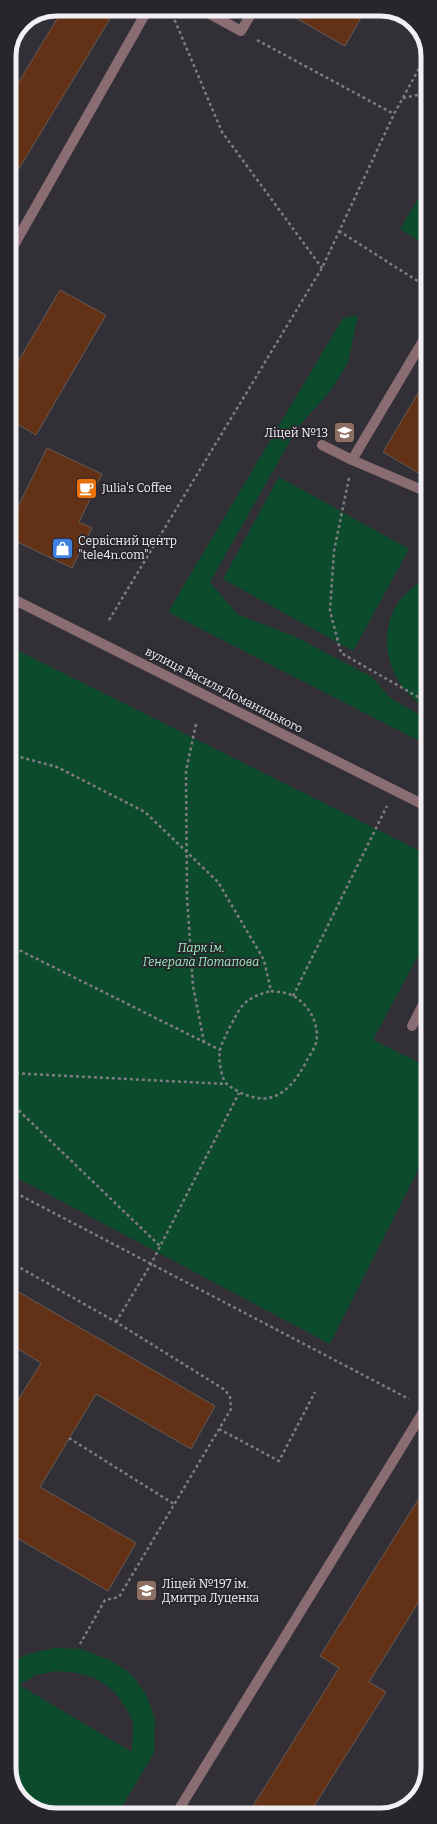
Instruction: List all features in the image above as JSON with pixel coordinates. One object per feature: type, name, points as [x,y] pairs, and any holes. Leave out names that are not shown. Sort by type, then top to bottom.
[{"type":"street","points":[[16,242],[144,16]]},
{"type":"street","points":[[214,16],[241,31],[250,16]]},
{"type":"street","points":[[352,460],[421,344]]},
{"type":"street","points":[[322,445],[352,460],[421,489]]},
{"type":"street","name":"вулиця Василя Доманицького","points":[[16,601],[421,804]]},
{"type":"street","points":[[412,1026],[421,1009]]},
{"type":"street","points":[[180,1808],[421,1416]]},
{"type":"path","points":[[173,16],[222,132],[322,268]]},
{"type":"path","points":[[241,31],[394,114]]},
{"type":"path","points":[[109,620],[322,268],[394,114],[421,65]]},
{"type":"path","points":[[402,98],[421,93]]},
{"type":"path","points":[[339,232],[421,283]]},
{"type":"path","points":[[352,460],[334,551],[330,611],[341,653],[421,698]]},
{"type":"path","points":[[196,724],[186,771],[186,897],[193,986],[204,1042]]},
{"type":"path","points":[[16,756],[57,767],[146,812],[218,882],[264,960],[271,991]]},
{"type":"path","points":[[293,996],[394,791]]},
{"type":"path","points":[[16,948],[220,1050]]},
{"type":"path","points":[[16,1073],[226,1084],[255,1099],[272,1098],[287,1090],[296,1082],[315,1045],[317,1032],[314,1019],[304,1003],[289,993],[271,991],[255,996],[243,1006],[220,1050],[220,1066],[226,1084]]},
{"type":"path","points":[[116,1322],[151,1264],[239,1092]]},
{"type":"path","points":[[16,1108],[160,1246]]},
{"type":"path","points":[[16,1193],[421,1403]]},
{"type":"path","points":[[16,1265],[116,1322],[225,1390],[230,1397],[231,1409],[119,1597],[105,1600],[80,1644]]},
{"type":"path","points":[[219,1429],[279,1461],[315,1392]]},
{"type":"path","points":[[69,1438],[174,1504]]},
{"type":"green space","points":[[421,194],[421,242],[400,229]]},
{"type":"green space","points":[[358,315],[348,363],[329,393],[298,427],[210,582],[237,614],[296,637],[372,677],[390,698],[421,716],[421,742],[168,612],[343,318]]},
{"type":"green space","points":[[279,477],[409,549],[353,651],[223,579]]},
{"type":"green space","points":[[421,582],[421,704],[404,690],[396,677],[390,664],[387,649],[387,634],[390,620],[396,606],[410,590]]},
{"type":"green space","name":"Парк ім. Генерала Потапова","points":[[16,649],[421,852],[421,950],[373,1040],[421,1064],[421,1164],[330,1344],[16,1177]]},
{"type":"green space","points":[[55,1648],[81,1649],[112,1661],[131,1674],[146,1694],[155,1719],[154,1753],[121,1808],[54,1808],[36,1803],[21,1788],[16,1768],[16,1660],[28,1654]],"holes":[[[56,1671],[76,1673],[94,1678],[109,1687],[122,1702],[133,1725],[132,1752],[19,1685],[36,1675]]]},
{"type":"building","points":[[59,16],[112,16],[16,173],[16,86]]},
{"type":"building","points":[[292,16],[362,16],[345,46]]},
{"type":"building","points":[[60,290],[106,315],[36,435],[16,423],[16,365]]},
{"type":"building","points":[[421,388],[421,474],[383,452]]},
{"type":"building","points":[[47,448],[102,474],[79,522],[92,528],[72,568],[16,541],[16,511]]},
{"type":"building","points":[[16,1290],[215,1406],[191,1449],[96,1394],[40,1487],[136,1543],[108,1591],[16,1537],[16,1403],[41,1363],[16,1348]]},
{"type":"building","points":[[421,1495],[421,1598],[369,1682],[386,1692],[313,1808],[252,1808],[339,1668],[320,1656]]},
{"type":"place","name":"Ліцей №13","points":[[344,433]]},
{"type":"place","name":"Julia's Coffee","points":[[87,488]]},
{"type":"place","name":"Сервісний центр \"tele4n.com\"","points":[[63,548]]},
{"type":"place","name":"Ліцей №197 ім. Дмитра Луценка","points":[[146,1591]]}]
